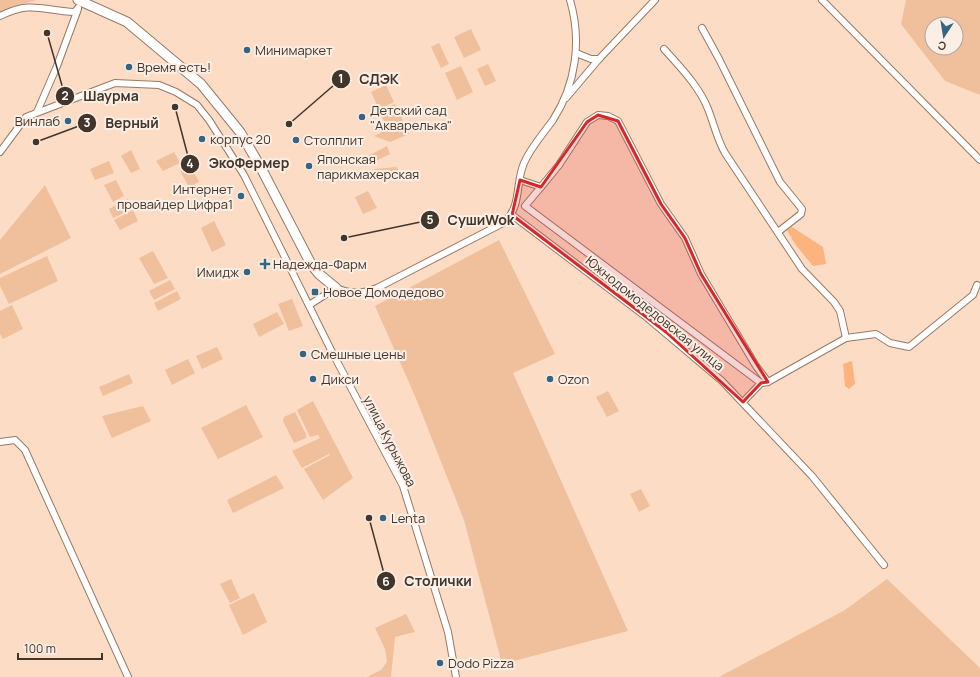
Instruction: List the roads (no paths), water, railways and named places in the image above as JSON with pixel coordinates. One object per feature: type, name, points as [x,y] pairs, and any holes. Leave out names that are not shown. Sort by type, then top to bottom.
[{"type":"street","points":[[563,102],[573,72],[576,53],[576,31],[570,0]]},
{"type":"street","points":[[79,2],[127,22],[201,84],[240,132],[260,166],[311,264],[319,274],[336,288],[347,293],[357,294],[378,288],[505,222],[512,215],[516,207],[520,180],[529,154],[563,102],[599,58],[655,0]]},
{"type":"street","points":[[822,0],[980,160]]},
{"type":"street","points":[[0,16],[11,8],[29,4],[44,4],[70,12],[75,12],[79,2]]},
{"type":"street","points":[[0,152],[26,117],[37,112],[57,66],[79,2]]},
{"type":"street","points":[[702,28],[780,182],[802,209],[801,214],[778,232]]},
{"type":"street","points":[[664,49],[688,77],[701,96],[708,108],[718,140],[725,153],[802,269],[834,302],[840,311],[846,338]]},
{"type":"street","points":[[576,53],[591,59],[599,58]]},
{"type":"street","name":"улица Курыжова","points":[[37,112],[115,83],[159,85],[176,92],[197,105],[214,127],[244,175],[309,305],[403,486],[448,632],[456,677]]},
{"type":"street","points":[[761,383],[525,206],[559,165],[587,122],[598,115],[608,116],[618,122],[661,204],[686,238],[701,274],[756,366],[768,382]]},
{"type":"street","points":[[520,180],[541,187]]},
{"type":"street","name":"Южнодомодедовская улица","points":[[512,215],[666,332],[722,381],[812,476],[884,565]]},
{"type":"street","points":[[743,402],[761,383],[768,382],[846,338],[876,334],[890,343],[909,347],[973,295],[977,285]]},
{"type":"street","points":[[309,305],[336,288]]},
{"type":"street","points":[[0,442],[15,440],[25,450],[128,677]]},
{"type":"place","name":"Шаурма","points":[[47,33]]},
{"type":"place","name":"Минимаркет","points":[[247,50]]},
{"type":"place","name":"Время есть!","points":[[129,67]]},
{"type":"place","name":"ЭкоФермер","points":[[175,107]]},
{"type":"place","name":"Детский сад \"Акварелька\"","points":[[362,117]]},
{"type":"place","name":"Винлаб","points":[[68,121]]},
{"type":"place","name":"СДЭК","points":[[289,124]]},
{"type":"place","name":"корпус 20","points":[[202,139]]},
{"type":"place","name":"Столплит","points":[[296,140]]},
{"type":"place","name":"Верный","points":[[36,142]]},
{"type":"place","name":"Японская парикмахерская","points":[[309,166]]},
{"type":"place","name":"Интернет провайдер Цифра1","points":[[241,196]]},
{"type":"place","name":"СушиWok","points":[[344,238]]},
{"type":"place","name":"Надежда-Фарм","points":[[265,264]]},
{"type":"place","name":"Имидж","points":[[247,272]]},
{"type":"place","name":"Новое Домодедово","points":[[315,292]]},
{"type":"place","name":"Смешные цены","points":[[303,354]]},
{"type":"place","name":"Дикси","points":[[313,379]]},
{"type":"place","name":"Ozon","points":[[550,379]]},
{"type":"place","name":"Столички","points":[[369,518]]},
{"type":"place","name":"Lenta","points":[[383,518]]},
{"type":"place","name":"Dodo Pizza","points":[[440,663]]}]
